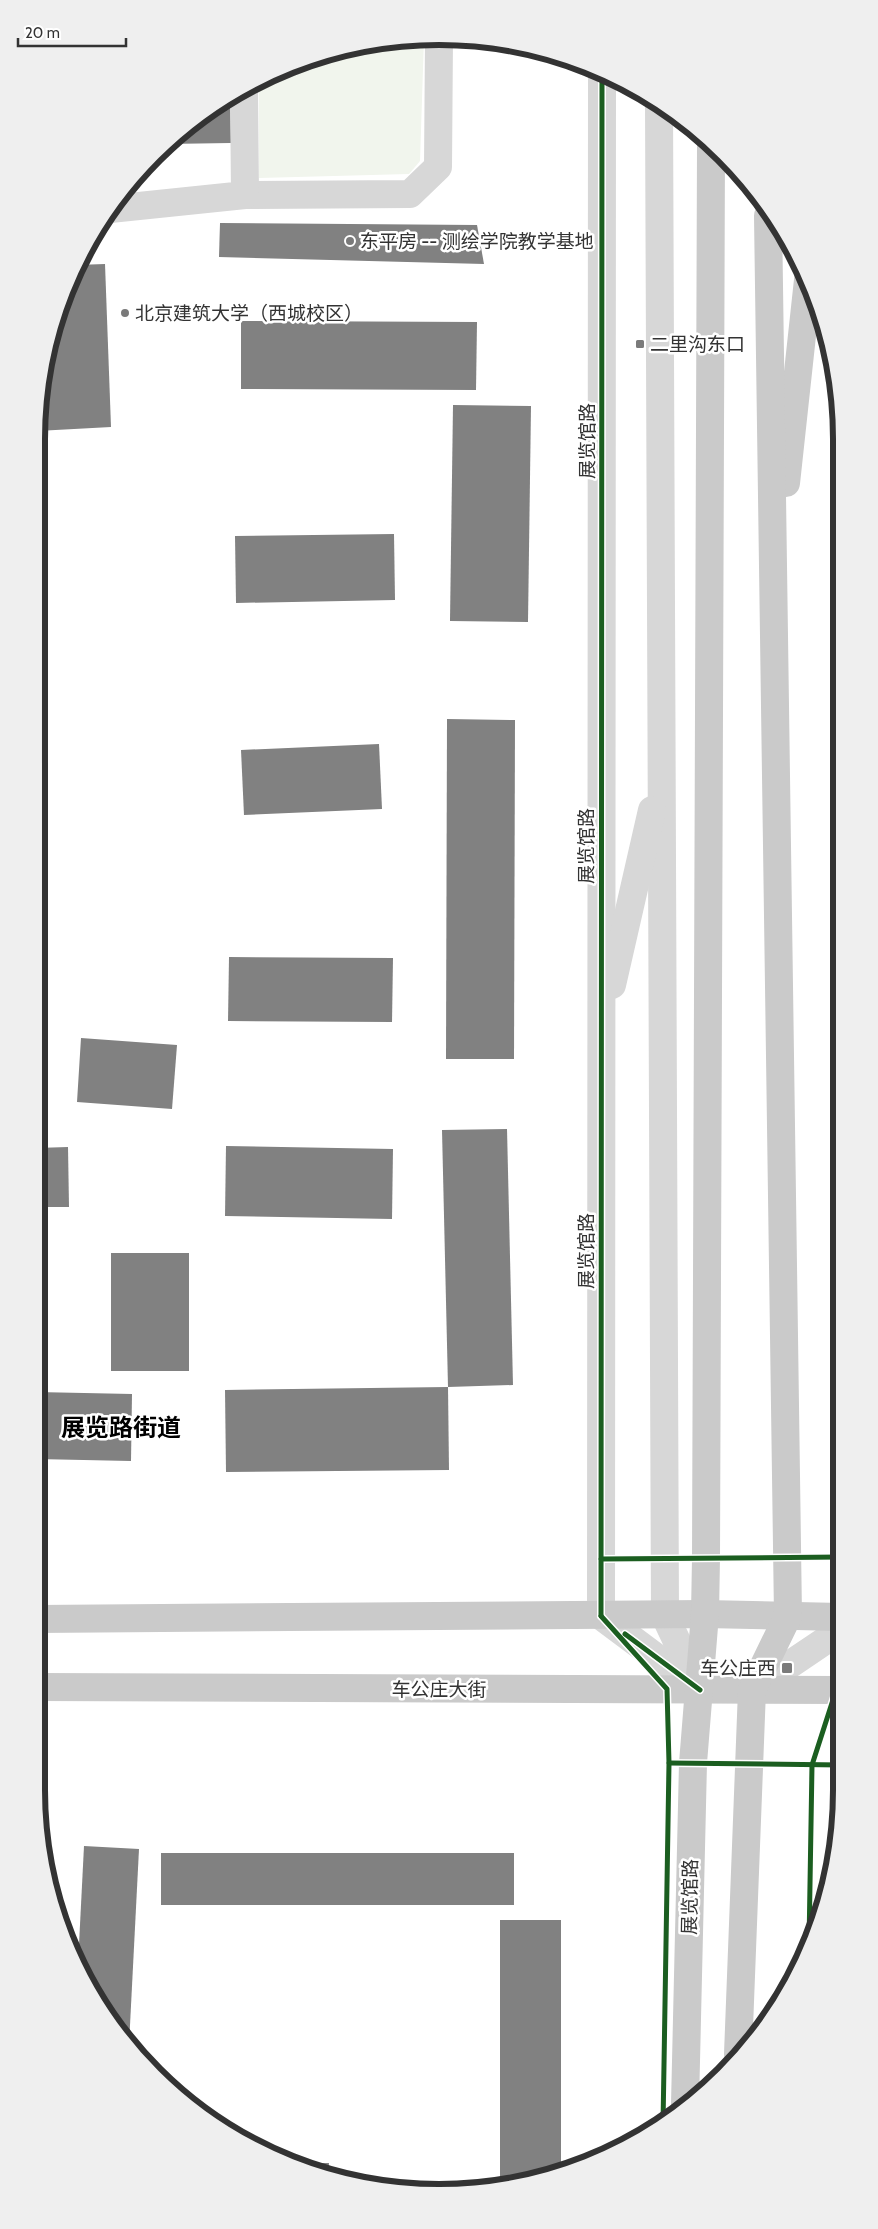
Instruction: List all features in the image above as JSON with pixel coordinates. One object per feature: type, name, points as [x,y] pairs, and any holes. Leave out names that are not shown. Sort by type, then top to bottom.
[{"type":"main road","points":[[705,1614],[712,155]]},
{"type":"main road","points":[[738,2046],[752,1690],[788,1616],[768,222]]},
{"type":"main road","points":[[772,601],[806,296]]},
{"type":"main road","points":[[45,1619],[665,1616],[705,1614],[833,1617]]},
{"type":"main road","name":"展览馆路","points":[[685,2098],[693,1763],[705,1614]]},
{"type":"main road","name":"车公庄大街","points":[[45,1688],[833,1690]]},
{"type":"street","points":[[120,208],[245,196],[410,194],[438,167],[439,45]]},
{"type":"street","name":"展览馆路","points":[[601,1616],[602,81]]},
{"type":"street","points":[[244,97],[245,196]]},
{"type":"street","points":[[659,112],[665,1616],[700,1690]]},
{"type":"street","points":[[601,1033],[662,762]]},
{"type":"street","points":[[601,1616],[700,1690]]},
{"type":"street","points":[[752,1690],[833,1635]]},
{"type":"shaded area","points":[[424,46],[420,161],[409,174],[259,178],[259,89],[288,75],[337,58],[388,48]]},
{"type":"building","points":[[230,105],[231,143],[178,144],[199,126]]},
{"type":"building","name":"东平房 -- 测绘学院教学基地","points":[[220,223],[477,225],[484,264],[219,257]]},
{"type":"building","points":[[105,264],[111,427],[45,431],[48,388],[58,337],[75,288],[86,265]]},
{"type":"building","points":[[241,321],[477,322],[476,390],[241,389]]},
{"type":"building","points":[[453,405],[531,406],[528,622],[450,621]]},
{"type":"building","points":[[394,534],[395,600],[236,603],[235,536]]},
{"type":"building","points":[[447,719],[515,720],[514,1059],[446,1059]]},
{"type":"building","points":[[379,744],[382,809],[244,815],[241,750]]},
{"type":"building","points":[[229,957],[393,958],[392,1022],[228,1021]]},
{"type":"building","points":[[81,1038],[177,1045],[172,1109],[77,1102]]},
{"type":"building","points":[[507,1129],[513,1385],[448,1387],[442,1130]]},
{"type":"building","points":[[226,1146],[393,1149],[392,1219],[225,1216]]},
{"type":"building","points":[[68,1147],[69,1207],[45,1207],[45,1148]]},
{"type":"building","points":[[111,1253],[189,1253],[189,1371],[111,1371]]},
{"type":"building","points":[[448,1387],[449,1470],[226,1472],[225,1390]]},
{"type":"building","points":[[45,1392],[132,1394],[131,1461],[45,1459]]},
{"type":"building","points":[[84,1846],[139,1849],[130,2034],[111,2009],[79,1949]]},
{"type":"building","points":[[161,1853],[514,1853],[514,1905],[161,1905]]},
{"type":"building","points":[[500,1920],[561,1920],[561,2165],[541,2171],[500,2179]]},
{"type":"building","points":[[312,2163],[329,2163],[329,2168]]},
{"type":"cycle path","points":[[601,1616],[602,81]]},
{"type":"cycle path","points":[[601,1559],[833,1557]]},
{"type":"cycle path","points":[[601,1616],[667,1689],[669,1763],[663,2114]]},
{"type":"cycle path","points":[[625,1634],[700,1690]]},
{"type":"cycle path","points":[[809,1924],[812,1765],[833,1700]]},
{"type":"cycle path","points":[[669,1763],[833,1765]]},
{"type":"place","name":"东平房 -- 测绘学院教学基地","points":[[350,241]]},
{"type":"place","name":"北京建筑大学（西城校区）","points":[[125,313]]},
{"type":"place","name":"二里沟东口","points":[[640,344]]},
{"type":"place","name":"车公庄西","points":[[787,1668]]},
{"type":"district","name":"展览路街道","points":[[121,1427]]}]
